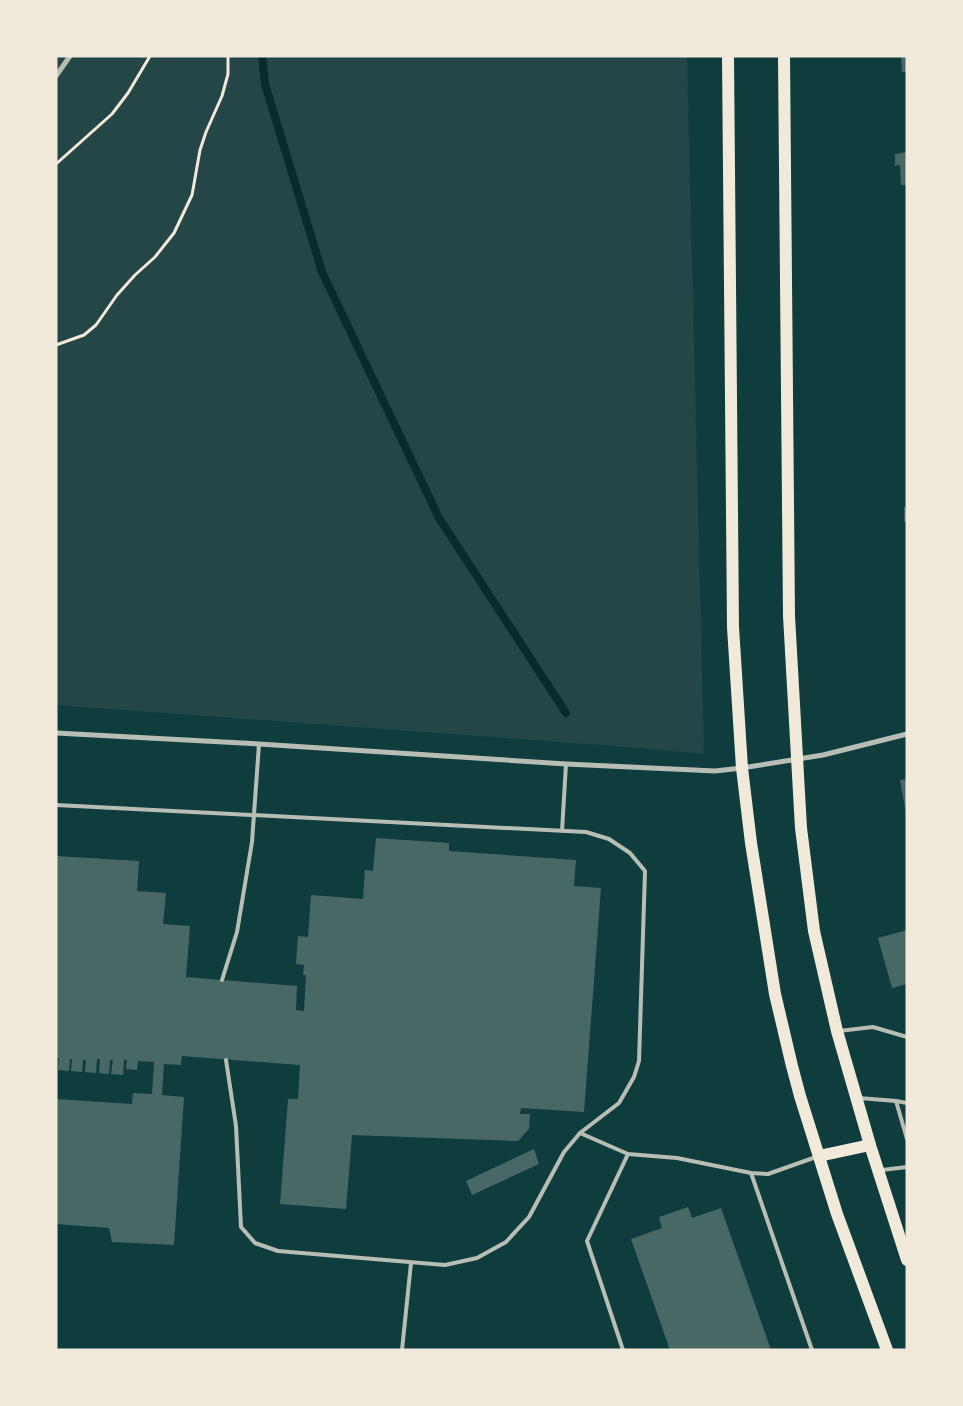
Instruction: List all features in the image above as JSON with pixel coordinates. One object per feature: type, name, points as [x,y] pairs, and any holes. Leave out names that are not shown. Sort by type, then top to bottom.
[{"type":"main road","points":[[728,56],[733,627],[742,768],[751,843],[775,994],[798,1088],[837,1214],[887,1350]]},
{"type":"main road","points":[[784,56],[789,616],[801,828],[814,931],[837,1031],[870,1145],[907,1260]]},
{"type":"main road","points":[[819,1156],[870,1145]]},
{"type":"street","points":[[56,76],[70,56]]},
{"type":"street","points":[[56,733],[566,764],[715,771],[798,760],[907,734]]},
{"type":"lane","points":[[222,980],[237,932],[252,842],[259,744]]},
{"type":"lane","points":[[562,831],[566,764]]},
{"type":"lane","points":[[56,806],[586,832],[609,839],[630,853],[645,871],[639,1061],[634,1077],[619,1103],[580,1134],[564,1152],[529,1218],[506,1242],[477,1258],[444,1265],[411,1263],[278,1251],[255,1243],[241,1227],[236,1126],[226,1060]]},
{"type":"lane","points":[[837,1031],[872,1027],[907,1037]]},
{"type":"lane","points":[[856,1098],[907,1103]]},
{"type":"lane","points":[[896,1101],[907,1139]]},
{"type":"lane","points":[[580,1134],[628,1154],[677,1158],[751,1174],[768,1174],[819,1156]]},
{"type":"lane","points":[[623,1350],[587,1242],[628,1154]]},
{"type":"lane","points":[[879,1171],[907,1167]]},
{"type":"lane","points":[[751,1174],[812,1350]]},
{"type":"lane","points":[[402,1350],[411,1263]]},
{"type":"path","points":[[56,164],[112,114],[128,93],[150,56]]},
{"type":"path","points":[[56,344],[84,335],[96,325],[135,274],[155,257],[174,233],[192,196],[200,150],[222,96],[228,74],[228,56]]},
{"type":"shaded area","points":[[56,56],[687,56],[704,754],[56,705]]},
{"type":"building","points":[[901,56],[907,56],[907,72],[902,72]]},
{"type":"building","points":[[907,152],[907,185],[901,185],[900,165],[895,166],[895,154]]},
{"type":"building","points":[[904,507],[907,507],[907,522],[904,522]]},
{"type":"building","points":[[907,779],[907,813],[906,813],[900,780]]},
{"type":"building","points":[[376,838],[449,843],[449,851],[576,860],[574,886],[601,888],[584,1112],[521,1108],[520,1114],[530,1114],[529,1129],[518,1141],[352,1135],[346,1209],[280,1204],[288,1099],[298,1099],[300,1065],[182,1056],[181,1065],[164,1064],[162,1095],[184,1097],[174,1245],[112,1242],[109,1228],[56,1224],[56,1099],[132,1104],[133,1093],[152,1094],[154,1062],[138,1061],[137,1070],[126,1069],[127,1060],[124,1060],[123,1075],[111,1074],[113,1060],[110,1060],[109,1074],[99,1073],[100,1059],[97,1059],[96,1073],[85,1072],[86,1060],[83,1060],[82,1072],[71,1071],[72,1059],[70,1059],[69,1071],[58,1070],[59,1058],[56,1058],[56,856],[139,861],[137,891],[166,893],[163,924],[190,926],[186,977],[297,986],[296,1010],[304,1011],[306,975],[303,975],[304,965],[296,964],[298,936],[308,937],[311,895],[363,899],[365,870],[373,871]]},
{"type":"building","points":[[907,930],[907,984],[892,988],[878,938]]},
{"type":"building","points":[[534,1149],[539,1164],[472,1195],[466,1181]]},
{"type":"building","points":[[688,1207],[692,1218],[721,1208],[771,1350],[670,1350],[631,1239],[662,1228],[659,1217]]},
{"type":"waterway","points":[[262,56],[265,84],[322,272],[439,518],[566,713]]}]
